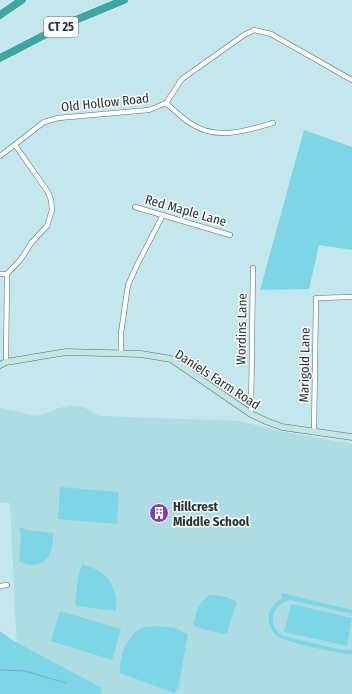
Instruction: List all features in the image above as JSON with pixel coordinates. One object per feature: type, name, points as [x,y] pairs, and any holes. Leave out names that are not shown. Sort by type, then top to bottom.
[{"type":"highway","points":[[0,15],[22,0]]},
{"type":"highway","name":"CT 25","points":[[0,58],[66,24],[124,0]]},
{"type":"main road","name":"Daniels Farm Road","points":[[0,365],[6,362],[66,352],[141,354],[172,359],[251,414],[282,427],[352,438]]},
{"type":"street","name":"Old Hollow Road","points":[[0,156],[44,122],[58,118],[143,111],[166,103],[182,79],[244,35],[254,30],[271,34],[352,80]]},
{"type":"street","points":[[166,103],[190,123],[202,130],[214,133],[235,133],[273,122]]},
{"type":"street","points":[[6,362],[7,274],[21,259],[32,242],[47,226],[52,210],[48,192],[15,145]]},
{"type":"street","name":"Red Maple Lane","points":[[135,207],[230,234]]},
{"type":"street","points":[[121,353],[121,334],[128,285],[138,262],[163,215]]},
{"type":"street","name":"Wordins Lane","points":[[251,414],[253,268]]},
{"type":"street","points":[[0,274],[7,274]]},
{"type":"street","name":"Marigold Lane","points":[[314,432],[316,298],[352,297]]},
{"type":"street","points":[[0,586],[7,585]]},
{"type":"shaded area","points":[[304,130],[352,147],[352,250],[319,245],[309,289],[260,290]]},
{"type":"shaded area","points":[[71,405],[83,407],[100,416],[239,421],[278,431],[352,444],[352,694],[26,694],[18,671],[10,503],[0,503],[0,408],[38,416]]},
{"type":"shaded area","points":[[60,487],[119,492],[117,524],[58,519]]},
{"type":"shaded area","points":[[22,527],[26,530],[53,533],[52,548],[46,560],[35,565],[28,565],[19,562],[21,534],[19,529]]},
{"type":"shaded area","points":[[82,564],[98,571],[109,580],[115,594],[116,611],[77,606],[75,603],[78,578]]},
{"type":"shaded area","points":[[282,593],[352,610],[352,614],[290,600],[279,606],[273,616],[273,621],[278,632],[283,636],[342,650],[352,650],[352,654],[314,648],[282,639],[277,636],[270,626],[269,617],[272,606],[283,598],[281,597]]},
{"type":"shaded area","points":[[210,595],[224,596],[237,602],[227,633],[222,634],[193,626],[200,604]]},
{"type":"shaded area","points":[[291,604],[352,618],[347,646],[284,632]]},
{"type":"shaded area","points":[[60,611],[121,629],[112,660],[51,641]]},
{"type":"shaded area","points":[[158,626],[175,628],[188,634],[178,689],[174,693],[120,673],[124,648],[131,637],[142,628]]},
{"type":"shaded area","points":[[0,631],[12,640],[102,688],[101,694],[0,694]]},
{"type":"waterway","points":[[0,670],[25,671],[66,683]]},
{"type":"place","name":"Hillcrest Middle School","points":[[159,513]]}]
